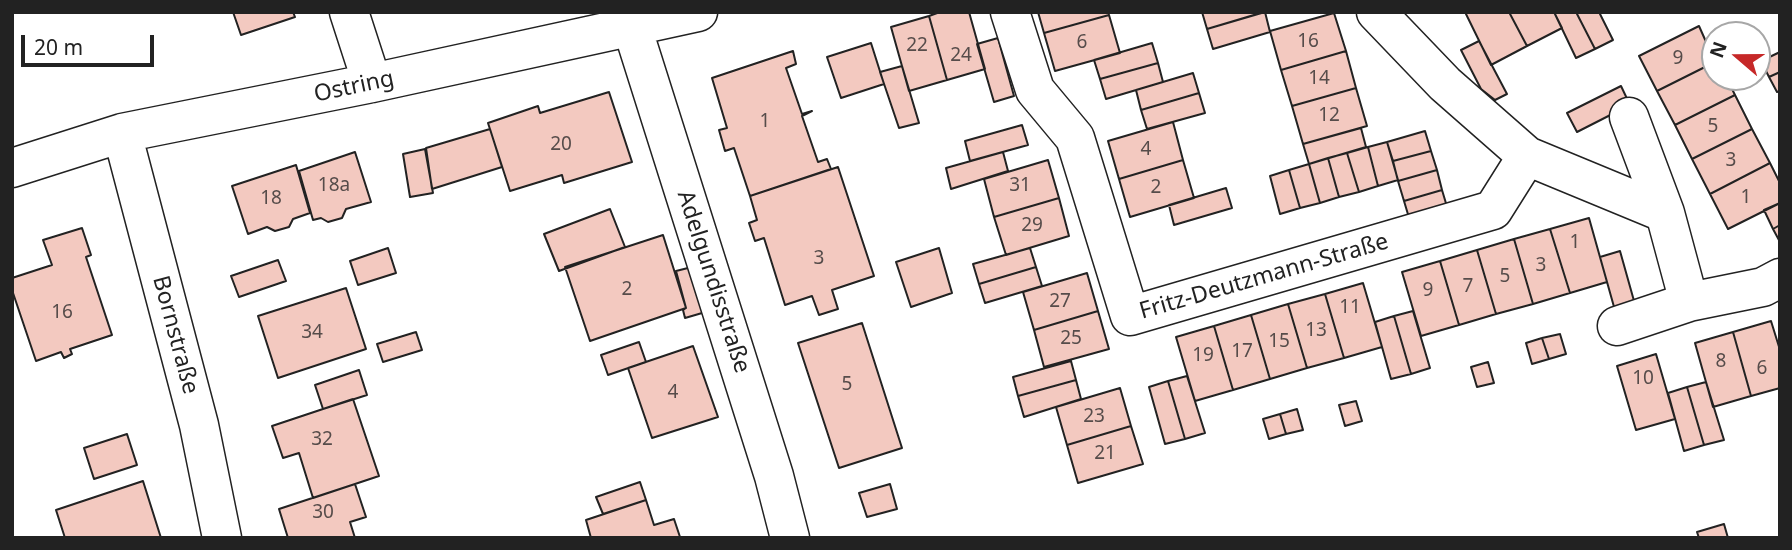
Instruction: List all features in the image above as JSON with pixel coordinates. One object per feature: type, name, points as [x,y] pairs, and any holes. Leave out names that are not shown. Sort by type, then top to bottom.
[{"type":"street","points":[[349,12],[372,83]]},
{"type":"street","name":"Ostring","points":[[12,168],[122,133],[372,83],[698,12]]},
{"type":"street","name":"Fritz-Deutzmann-Straße","points":[[1010,12],[1035,90],[1075,138],[1130,316],[1493,210],[1527,156]]},
{"type":"street","points":[[1376,12],[1445,84],[1527,156],[1665,213]]},
{"type":"street","name":"Adelgundisstraße","points":[[632,27],[774,475],[790,538]]},
{"type":"street","points":[[1629,117],[1665,213],[1689,302]]},
{"type":"street","name":"Bornstraße","points":[[122,133],[200,425],[222,538]]},
{"type":"street","points":[[1617,326],[1689,302],[1763,287],[1780,278]]},
{"type":"building","points":[[233,12],[293,12],[295,17],[241,35]]},
{"type":"building","points":[[940,12],[969,12],[985,69],[947,80],[929,16]]},
{"type":"building","points":[[1038,12],[1108,12],[1109,15],[1044,33]]},
{"type":"building","points":[[1202,12],[1264,12],[1207,29]]},
{"type":"building","points":[[1265,12],[1270,32],[1213,49],[1207,29]]},
{"type":"building","points":[[1465,12],[1509,12],[1527,46],[1491,65]]},
{"type":"building","points":[[1509,12],[1554,12],[1562,28],[1527,46]]},
{"type":"building","points":[[1554,12],[1576,12],[1595,49],[1576,58]]},
{"type":"building","points":[[1576,12],[1599,12],[1613,40],[1595,49]]},
{"type":"building","points":[[1334,13],[1346,51],[1281,70],[1270,31]]},
{"type":"building","points":[[1109,15],[1120,53],[1055,71],[1044,33]]},
{"type":"building","points":[[929,16],[947,80],[909,91],[891,27]]},
{"type":"building","points":[[1699,26],[1701,69],[1657,91],[1639,56]]},
{"type":"building","points":[[998,38],[1014,96],[994,102],[977,44]]},
{"type":"building","points":[[1479,41],[1507,94],[1495,100],[1481,89],[1461,50]]},
{"type":"building","points":[[871,43],[884,84],[841,98],[827,57]]},
{"type":"building","points":[[1152,43],[1158,63],[1100,79],[1094,60]]},
{"type":"building","points":[[793,51],[796,64],[786,68],[802,114],[812,111],[802,116],[818,162],[827,159],[831,169],[750,196],[734,148],[725,151],[719,130],[727,128],[712,78]]},
{"type":"building","points":[[1346,51],[1356,88],[1292,106],[1281,70]]},
{"type":"building","points":[[1780,52],[1780,72],[1771,76],[1771,56]]},
{"type":"building","points":[[1158,63],[1163,82],[1106,99],[1100,79]]},
{"type":"building","points":[[902,66],[919,123],[899,128],[880,72]]},
{"type":"building","points":[[1701,69],[1701,91],[1733,91],[1735,95],[1675,125],[1657,91]]},
{"type":"building","points":[[1780,72],[1780,91],[1777,92],[1771,76]]},
{"type":"building","points":[[1193,73],[1199,93],[1141,110],[1136,90]]},
{"type":"building","points":[[1621,86],[1630,105],[1577,132],[1567,113]]},
{"type":"building","points":[[1356,88],[1367,126],[1303,144],[1292,106]]},
{"type":"building","points":[[609,92],[632,162],[564,183],[562,175],[510,191],[488,123],[538,106],[540,113]]},
{"type":"building","points":[[1199,93],[1205,113],[1147,129],[1141,110]]},
{"type":"building","points":[[1735,95],[1752,129],[1692,159],[1675,125]]},
{"type":"building","points":[[1173,122],[1183,160],[1119,179],[1108,141]]},
{"type":"building","points":[[1022,125],[1028,145],[970,161],[965,141]]},
{"type":"building","points":[[1361,128],[1366,147],[1309,164],[1303,144]]},
{"type":"building","points":[[490,129],[502,167],[432,189],[426,148]]},
{"type":"building","points":[[1752,129],[1770,163],[1710,194],[1692,159]]},
{"type":"building","points":[[1425,131],[1431,151],[1393,161],[1387,142]]},
{"type":"building","points":[[1387,142],[1398,180],[1378,186],[1368,147]]},
{"type":"building","points":[[1368,147],[1378,186],[1359,192],[1347,153]]},
{"type":"building","points":[[425,149],[433,193],[410,197],[403,154]]},
{"type":"building","points":[[1431,151],[1437,170],[1398,181],[1393,161]]},
{"type":"building","points":[[355,152],[371,202],[346,209],[342,218],[328,222],[321,218],[313,220],[299,171]]},
{"type":"building","points":[[1003,152],[1008,171],[951,189],[946,168]]},
{"type":"building","points":[[1347,153],[1359,192],[1339,197],[1328,158]]},
{"type":"building","points":[[1328,158],[1339,197],[1320,203],[1309,164]]},
{"type":"building","points":[[1048,160],[1059,198],[994,217],[984,179]]},
{"type":"building","points":[[1183,160],[1194,198],[1130,217],[1119,179]]},
{"type":"building","points":[[1770,163],[1780,183],[1780,203],[1728,229],[1710,194]]},
{"type":"building","points":[[1309,164],[1320,203],[1300,208],[1289,170]]},
{"type":"building","points":[[296,165],[310,213],[293,219],[289,227],[275,231],[267,227],[248,234],[232,186]]},
{"type":"building","points":[[838,167],[874,276],[832,290],[838,309],[819,315],[812,296],[785,305],[764,238],[755,241],[749,223],[757,220],[750,196]]},
{"type":"building","points":[[1289,170],[1300,208],[1280,214],[1270,176]]},
{"type":"building","points":[[1437,170],[1442,190],[1404,201],[1398,181]]},
{"type":"building","points":[[1226,188],[1232,208],[1174,225],[1169,205]]},
{"type":"building","points":[[1442,190],[1448,210],[1410,221],[1404,201]]},
{"type":"building","points":[[1059,198],[1069,236],[1006,255],[994,217]]},
{"type":"building","points":[[1780,203],[1780,225],[1773,229],[1764,210]]},
{"type":"building","points":[[610,209],[625,247],[559,271],[544,234]]},
{"type":"building","points":[[1589,218],[1607,282],[1570,293],[1550,229]]},
{"type":"building","points":[[1780,225],[1780,242],[1773,229]]},
{"type":"building","points":[[82,228],[91,255],[86,257],[112,335],[70,349],[72,354],[64,358],[61,352],[36,361],[12,290],[12,278],[52,265],[43,240]]},
{"type":"building","points":[[1550,229],[1570,293],[1533,304],[1514,239]]},
{"type":"building","points":[[663,235],[686,308],[590,341],[565,267]]},
{"type":"building","points":[[1514,239],[1533,304],[1496,314],[1477,250]]},
{"type":"building","points":[[388,248],[396,273],[358,285],[350,261]]},
{"type":"building","points":[[939,248],[952,293],[911,307],[896,262]]},
{"type":"building","points":[[1030,248],[1036,267],[979,284],[973,264]]},
{"type":"building","points":[[1477,250],[1496,314],[1459,325],[1440,261]]},
{"type":"building","points":[[1620,251],[1636,308],[1616,314],[1600,257]]},
{"type":"building","points":[[278,260],[286,281],[239,297],[231,276]]},
{"type":"building","points":[[1440,261],[1459,325],[1421,336],[1402,272]]},
{"type":"building","points":[[696,266],[709,311],[685,318],[683,310],[686,308],[676,271]]},
{"type":"building","points":[[1036,267],[1042,286],[985,303],[979,284]]},
{"type":"building","points":[[1087,273],[1098,311],[1034,330],[1023,292]]},
{"type":"building","points":[[1363,283],[1382,347],[1344,358],[1325,294]]},
{"type":"building","points":[[346,288],[366,349],[278,378],[258,316]]},
{"type":"building","points":[[1325,294],[1344,358],[1307,368],[1288,304]]},
{"type":"building","points":[[1288,304],[1307,368],[1270,379],[1251,315]]},
{"type":"building","points":[[1098,311],[1109,349],[1044,367],[1034,330]]},
{"type":"building","points":[[1413,311],[1430,368],[1411,374],[1394,316]]},
{"type":"building","points":[[1251,315],[1270,379],[1233,390],[1214,326]]},
{"type":"building","points":[[1394,316],[1411,374],[1391,379],[1375,322]]},
{"type":"building","points":[[1771,321],[1780,350],[1780,388],[1751,396],[1733,332]]},
{"type":"building","points":[[862,323],[902,448],[839,468],[798,343]]},
{"type":"building","points":[[1214,326],[1233,390],[1195,401],[1176,337]]},
{"type":"building","points":[[416,332],[422,350],[383,362],[377,344]]},
{"type":"building","points":[[1733,332],[1751,396],[1713,407],[1695,343]]},
{"type":"building","points":[[1560,334],[1566,354],[1549,359],[1542,338]]},
{"type":"building","points":[[1542,338],[1549,359],[1532,364],[1526,343]]},
{"type":"building","points":[[639,342],[646,362],[608,375],[601,355]]},
{"type":"building","points":[[693,346],[718,417],[652,438],[628,368]]},
{"type":"building","points":[[1656,354],[1675,419],[1636,430],[1617,366]]},
{"type":"building","points":[[1071,361],[1076,380],[1018,396],[1013,377]]},
{"type":"building","points":[[1488,362],[1494,383],[1477,387],[1471,367]]},
{"type":"building","points":[[359,370],[367,395],[323,409],[315,385]]},
{"type":"building","points":[[1187,376],[1205,433],[1185,439],[1168,381]]},
{"type":"building","points":[[1076,380],[1081,399],[1024,417],[1018,396]]},
{"type":"building","points":[[1168,381],[1185,439],[1165,444],[1149,387]]},
{"type":"building","points":[[1706,382],[1724,440],[1704,445],[1687,387]]},
{"type":"building","points":[[1687,387],[1704,445],[1684,451],[1668,393]]},
{"type":"building","points":[[1120,388],[1131,426],[1067,445],[1056,407]]},
{"type":"building","points":[[353,399],[379,476],[313,498],[299,453],[283,458],[272,426]]},
{"type":"building","points":[[1356,401],[1362,421],[1345,426],[1339,405]]},
{"type":"building","points":[[1297,409],[1303,430],[1286,434],[1280,414]]},
{"type":"building","points":[[1280,414],[1286,434],[1269,439],[1263,419]]},
{"type":"building","points":[[1131,426],[1143,464],[1078,483],[1067,445]]},
{"type":"building","points":[[127,434],[137,465],[94,479],[84,448]]},
{"type":"building","points":[[143,481],[161,538],[65,538],[56,510]]},
{"type":"building","points":[[640,482],[646,500],[603,514],[596,497]]},
{"type":"building","points":[[355,484],[366,517],[350,522],[355,538],[288,538],[279,509]]},
{"type":"building","points":[[890,484],[897,509],[867,517],[859,493]]},
{"type":"building","points":[[646,500],[654,525],[674,519],[680,537],[591,538],[586,520]]},
{"type":"building","points":[[1724,524],[1728,538],[1699,538],[1697,532]]}]
